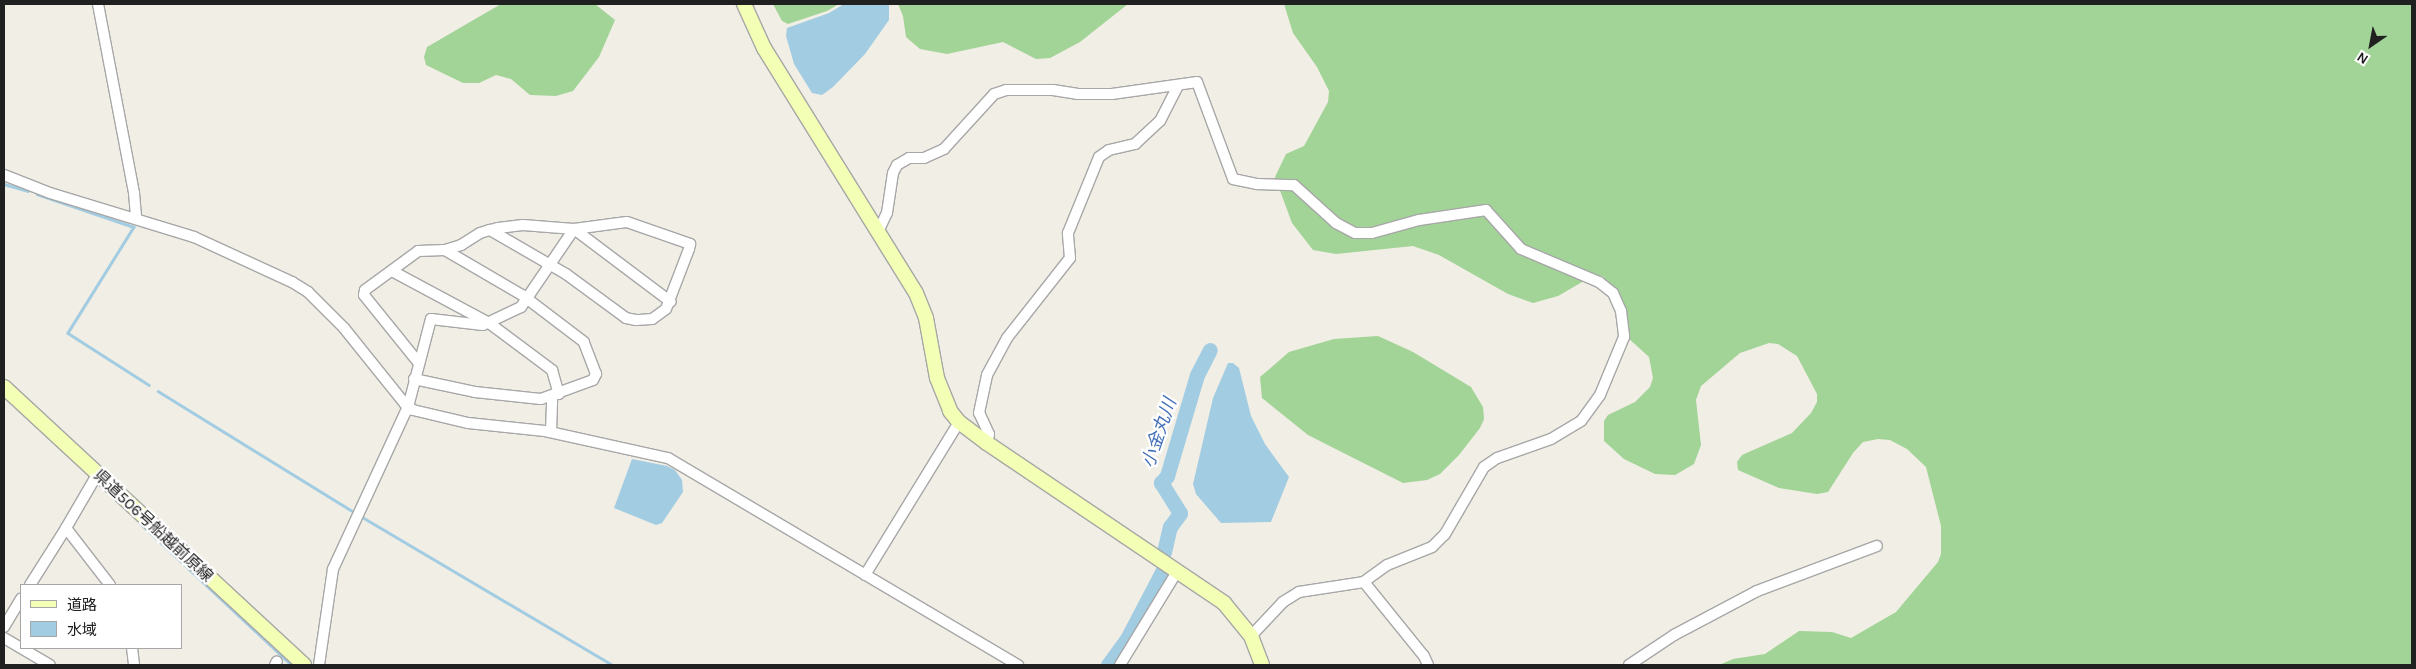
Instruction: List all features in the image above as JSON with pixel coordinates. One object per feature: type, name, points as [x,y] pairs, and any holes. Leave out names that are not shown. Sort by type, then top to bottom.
[{"type":"street","points":[[98,4],[134,193],[136,218]]},
{"type":"street","points":[[744,4],[764,48],[916,293],[926,318],[937,378],[950,411],[959,422],[987,443],[1178,570],[1224,603],[1251,636],[1262,665]]},
{"type":"street","points":[[878,232],[887,213],[893,173],[897,165],[909,158],[924,158],[944,149],[994,94],[1006,90],[1112,94],[1196,82],[1234,178],[1257,184],[1294,184],[1336,223],[1355,233],[1372,233],[1419,220],[1486,210],[1521,249],[1599,282],[1614,293],[1621,311],[1624,337],[1592,410],[1581,421],[1551,439],[1497,458],[1484,467],[1445,534],[1432,547],[1387,565],[1364,582],[1299,592],[1283,602],[1251,636]]},
{"type":"street","points":[[987,443],[989,434],[979,408],[987,374],[1007,338],[1070,258],[1068,233],[1099,157],[1109,150],[1135,144],[1148,133],[1160,121],[1178,86]]},
{"type":"street","points":[[4,175],[136,218],[225,250],[308,292],[357,343],[408,408],[468,423],[550,432],[668,458],[1018,665]]},
{"type":"street","points":[[418,362],[364,295],[365,290],[418,251],[445,250],[490,230],[524,225],[574,229],[627,222],[690,244],[671,302],[652,319],[626,318],[549,263],[490,230]]},
{"type":"street","points":[[319,665],[333,569],[408,408],[418,362],[431,319],[470,326],[489,324],[511,313],[528,300],[549,263],[574,229]]},
{"type":"street","points":[[574,229],[671,302]]},
{"type":"street","points":[[414,379],[475,392],[541,399],[556,396],[592,380],[596,374],[584,342],[528,300],[445,250]]},
{"type":"street","points":[[392,271],[489,324],[552,370],[556,396],[550,432]]},
{"type":"street","name":"県道506号船越前原線","points":[[4,387],[304,665]]},
{"type":"street","points":[[865,575],[959,422]]},
{"type":"street","points":[[31,584],[98,473]]},
{"type":"street","points":[[66,528],[109,584]]},
{"type":"street","points":[[1629,665],[1674,635],[1756,591],[1877,546]]},
{"type":"street","points":[[1120,665],[1178,570]]},
{"type":"street","points":[[1364,582],[1424,656],[1428,665]]},
{"type":"street","points":[[4,627],[20,601]]},
{"type":"street","points":[[4,638],[20,647]]},
{"type":"street","points":[[23,649],[50,665]]},
{"type":"street","points":[[132,649],[134,665]]},
{"type":"green space","points":[[501,4],[595,4],[615,20],[599,57],[573,91],[556,96],[530,95],[511,79],[496,75],[479,83],[463,83],[426,65],[424,57],[427,47]]},
{"type":"green space","points":[[773,4],[839,4],[827,11],[788,24],[782,21]]},
{"type":"green space","points":[[898,4],[1128,4],[1080,42],[1050,58],[1036,59],[1003,42],[947,54],[920,49],[906,37],[903,16]]},
{"type":"green space","points":[[1284,4],[2412,4],[2412,665],[1719,665],[1733,659],[1765,654],[1799,631],[1832,632],[1851,638],[1896,612],[1938,562],[1941,554],[1941,526],[1926,467],[1907,449],[1890,440],[1878,439],[1863,442],[1853,453],[1828,492],[1817,494],[1779,488],[1738,470],[1737,462],[1742,455],[1792,433],[1811,413],[1817,402],[1817,394],[1797,356],[1778,344],[1769,343],[1740,353],[1701,386],[1696,400],[1701,445],[1694,464],[1675,475],[1655,474],[1624,459],[1604,441],[1604,421],[1608,415],[1635,402],[1650,387],[1653,378],[1649,357],[1627,337],[1615,292],[1603,276],[1589,278],[1558,296],[1533,303],[1508,294],[1439,255],[1413,246],[1336,254],[1313,250],[1292,223],[1275,177],[1286,154],[1304,146],[1328,102],[1329,91],[1317,67],[1293,33]]},
{"type":"green space","points":[[1378,336],[1413,352],[1471,387],[1483,407],[1484,419],[1480,428],[1459,455],[1440,474],[1427,480],[1403,483],[1308,435],[1262,398],[1260,377],[1289,352],[1334,339]]},
{"type":"water","points":[[844,4],[889,4],[889,20],[865,54],[833,87],[822,95],[812,93],[794,64],[786,36],[787,28],[829,13]]},
{"type":"water","points":[[1228,363],[1233,363],[1239,368],[1251,416],[1265,444],[1289,477],[1271,522],[1221,523],[1196,494],[1193,484],[1213,398]]},
{"type":"water","points":[[632,459],[667,466],[675,470],[682,480],[683,492],[662,523],[656,525],[614,508]]},
{"type":"waterway","points":[[4,184],[28,191]]},
{"type":"waterway","points":[[37,194],[134,227],[68,333],[149,385]]},
{"type":"waterway","name":"小金丸川","points":[[1164,552],[1170,527],[1180,513],[1161,483],[1167,476],[1197,375],[1210,350]]},
{"type":"waterway","points":[[158,391],[351,510]]},
{"type":"waterway","points":[[364,518],[613,665]]},
{"type":"waterway","points":[[140,523],[292,665]]},
{"type":"waterway","name":"小金丸川","points":[[1108,665],[1128,637],[1163,570]]}]
